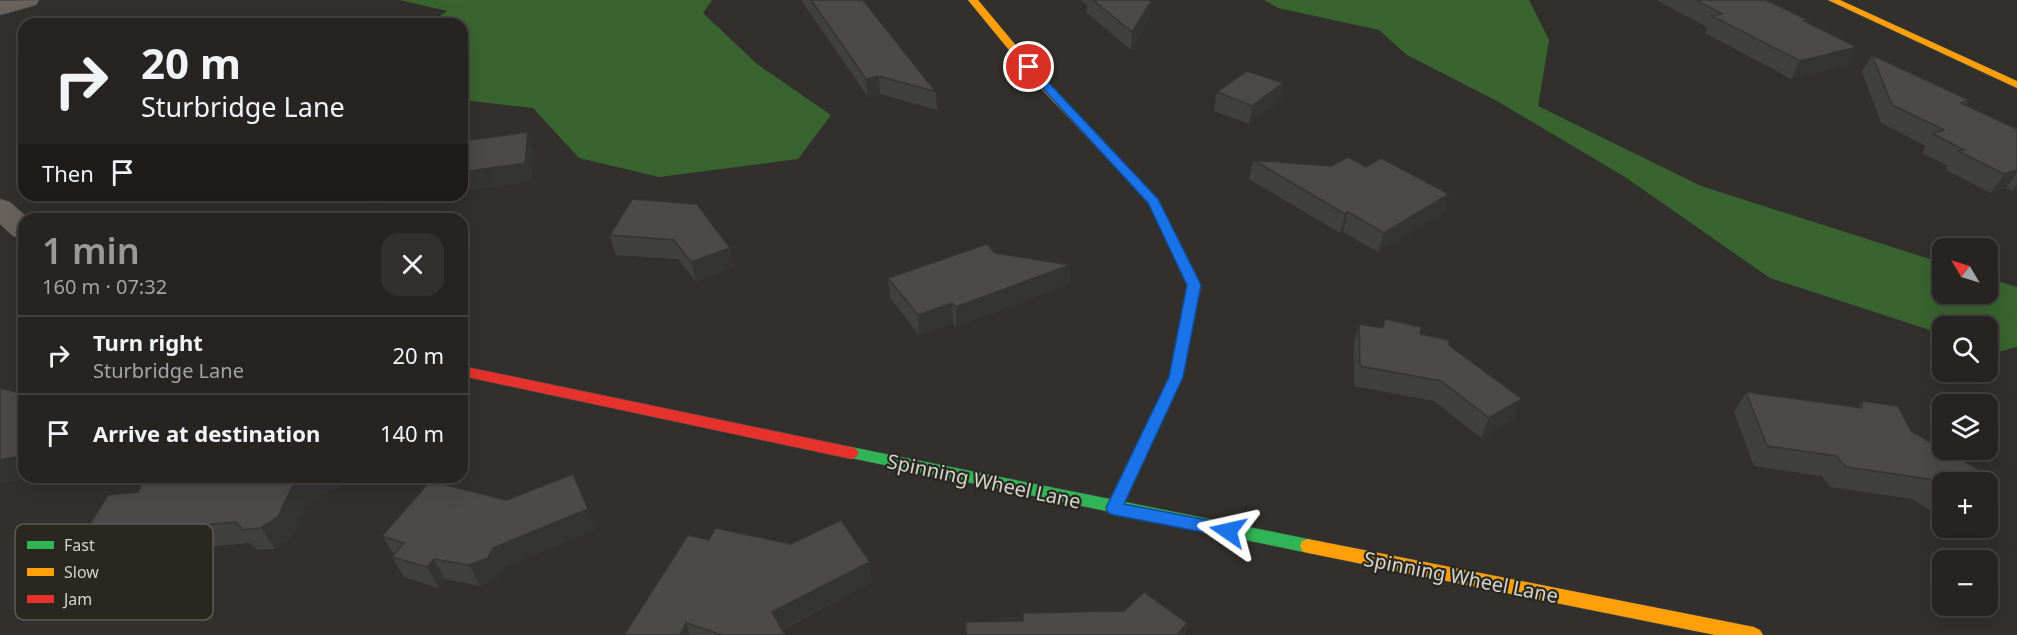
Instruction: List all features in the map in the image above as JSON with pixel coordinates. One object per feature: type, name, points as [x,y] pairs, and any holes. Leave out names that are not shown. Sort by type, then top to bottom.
[{"type":"street","points":[[0,8],[28,0]]},
{"type":"street","points":[[973,0],[1040,81],[1154,202],[1194,285],[1176,377],[1114,508]]},
{"type":"street","points":[[1833,0],[2017,85]]},
{"type":"street","points":[[0,208],[18,224]]},
{"type":"street","name":"Spinning Wheel Lane","points":[[468,372],[1114,508],[1754,635]]},
{"type":"green space","points":[[400,0],[712,0],[703,13],[757,64],[831,115],[798,159],[659,177],[579,158],[533,108],[468,101],[468,18],[437,18],[447,11]]},
{"type":"green space","points":[[1264,0],[1529,0],[1549,40],[1538,106],[1701,186],[1932,260],[1932,304],[1998,304],[1998,281],[2017,287],[2017,347],[1998,352],[1998,316],[1932,316],[1932,331],[1770,278],[1625,177],[1497,101],[1407,55],[1379,30],[1278,8]]},
{"type":"building","points":[[811,0],[863,0],[936,92],[879,76],[866,79]]},
{"type":"building","points":[[1093,0],[1149,0],[1151,2],[1132,32]]},
{"type":"building","points":[[1696,0],[1766,0],[1857,47],[1800,61],[1712,16],[1722,14]]},
{"type":"building","points":[[1872,55],[1969,100],[1961,103],[2017,129],[2017,170],[2004,174],[1958,151],[1964,150],[1933,134],[1944,130],[1892,105]]},
{"type":"building","points":[[1247,71],[1283,83],[1252,106],[1217,92]]},
{"type":"building","points":[[528,132],[525,163],[468,171],[468,140]]},
{"type":"building","points":[[1348,157],[1366,167],[1381,158],[1449,194],[1384,233],[1348,212],[1345,214],[1253,160],[1331,166]]},
{"type":"building","points":[[632,199],[697,204],[730,248],[691,262],[674,240],[610,235]]},
{"type":"building","points":[[987,244],[995,253],[1070,265],[956,307],[952,303],[918,315],[888,278]]},
{"type":"building","points":[[1385,319],[1421,327],[1420,334],[1449,340],[1449,345],[1522,399],[1489,418],[1441,381],[1360,366],[1359,324],[1383,328]]},
{"type":"building","points":[[0,388],[18,392],[18,456],[0,460]]},
{"type":"building","points":[[1746,392],[1862,408],[1862,401],[1898,406],[1911,431],[1932,443],[1932,460],[1962,460],[1984,472],[1932,472],[1932,481],[1846,467],[1836,456],[1767,446]]},
{"type":"building","points":[[573,474],[588,509],[493,548],[488,558],[469,565],[434,559],[427,567],[392,557],[404,543],[382,536],[428,483],[438,483],[506,500]]},
{"type":"building","points":[[143,483],[299,483],[292,487],[278,517],[261,528],[243,530],[235,522],[213,524],[90,524],[108,495],[138,492]]},
{"type":"building","points":[[841,520],[870,562],[772,612],[785,635],[722,635],[686,623],[680,635],[624,635],[688,535],[709,540],[715,528],[791,544]]},
{"type":"building","points":[[1144,592],[1187,623],[1177,635],[966,635],[966,622],[1023,621],[1023,613],[1124,611]]},
{"type":"traffic: fast","points":[[1114,508],[1176,377],[1194,285],[1167,229]]},
{"type":"traffic: fast","points":[[851,453],[1308,546]]},
{"type":"traffic: slow","points":[[973,0],[1040,81],[1154,202],[1167,229]]},
{"type":"traffic: slow","points":[[1833,0],[2017,85]]},
{"type":"traffic: slow","points":[[1308,546],[1754,635]]},
{"type":"traffic: jam","points":[[468,372],[851,453]]},
{"type":"route","points":[[1029,67],[1154,202],[1194,285],[1176,377],[1114,508],[1228,531]]}]
